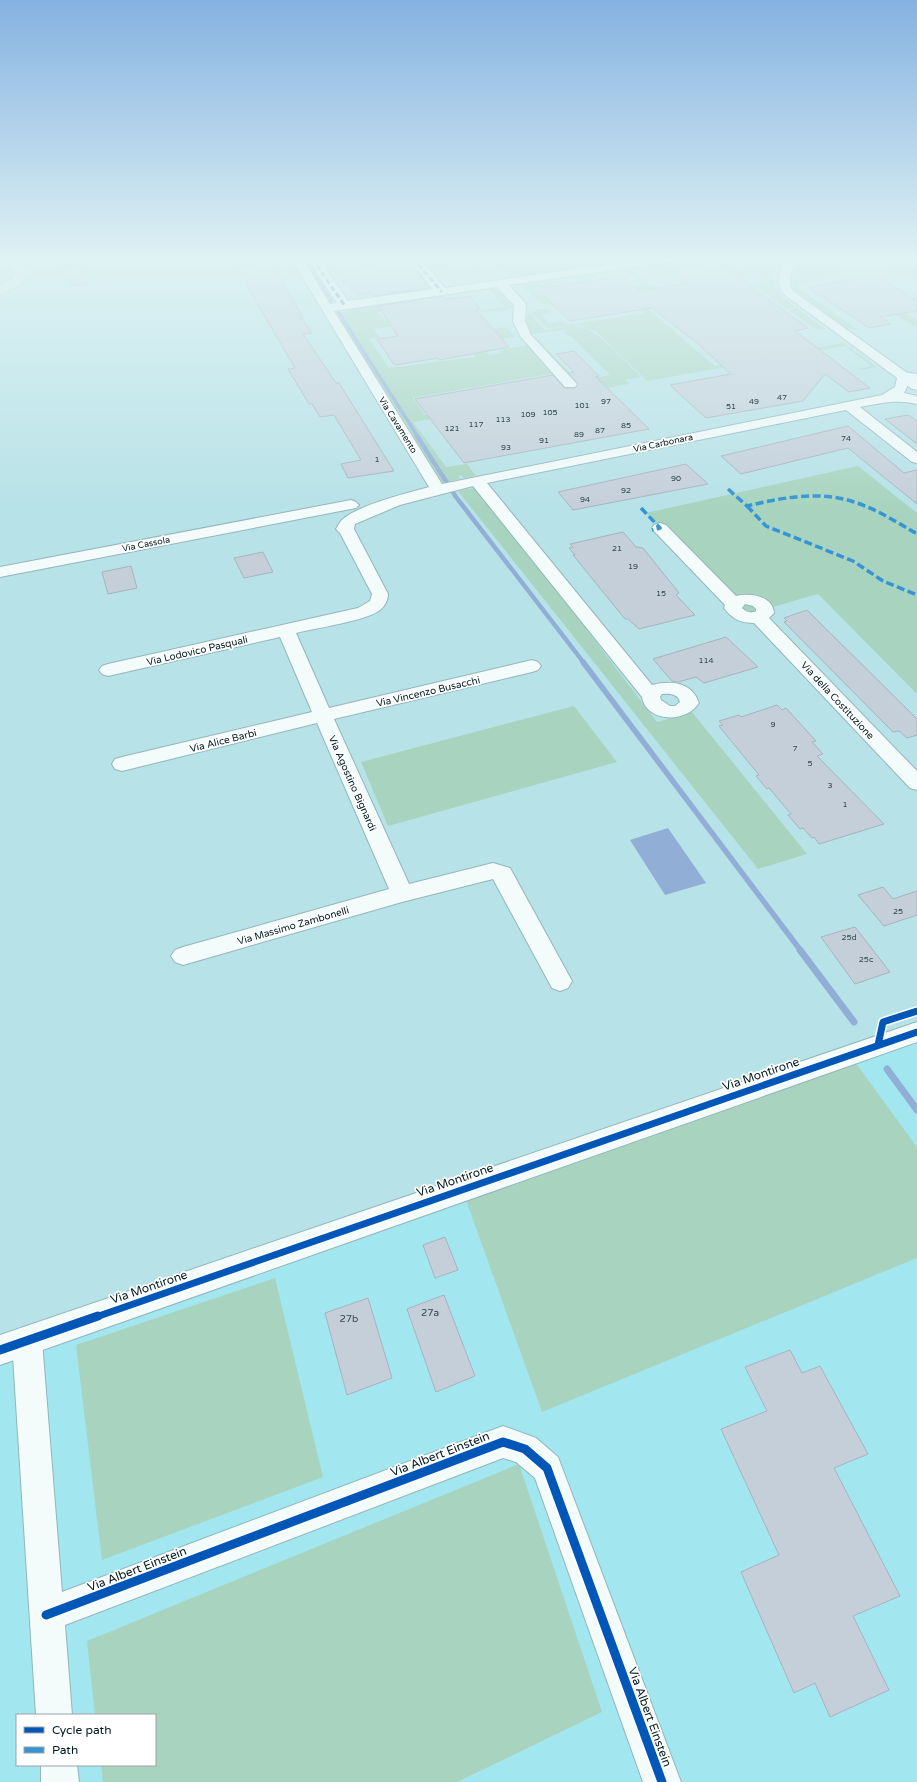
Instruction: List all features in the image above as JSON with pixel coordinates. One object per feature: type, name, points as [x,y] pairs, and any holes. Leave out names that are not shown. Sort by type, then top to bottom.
[{"type":"street","name":"Via Cavamento","points":[[347,341],[438,490]]},
{"type":"street","points":[[531,341],[570,384]]},
{"type":"street","points":[[855,341],[917,386]]},
{"type":"street","points":[[903,376],[917,378]]},
{"type":"street","points":[[903,376],[902,386],[904,397]]},
{"type":"street","name":"Via Carbonara","points":[[438,490],[848,405],[904,397],[917,390]]},
{"type":"street","points":[[848,405],[917,459]]},
{"type":"street","points":[[477,481],[522,534],[651,696]]},
{"type":"street","points":[[286,630],[364,612],[376,606],[380,600],[380,594],[346,529],[348,522],[363,513],[418,494],[438,490]]},
{"type":"street","name":"Via Cassola","points":[[0,572],[352,505]]},
{"type":"street","name":"Via Cassola","points":[[293,517],[311,519],[346,529]]},
{"type":"street","name":"Via della Costituzione","points":[[660,528],[734,604],[733,608],[739,615],[745,617],[758,617],[917,783]]},
{"type":"street","name":"Via Lodovico Pasquali","points":[[108,670],[286,630]]},
{"type":"street","name":"Via Agostino Bignardi","points":[[286,630],[402,894]]},
{"type":"street","name":"Via Vincenzo Busacchi","points":[[324,715],[532,666]]},
{"type":"street","name":"Via Alice Barbi","points":[[122,764],[324,715]]},
{"type":"street","points":[[402,894],[493,871],[502,874],[560,981]]},
{"type":"street","name":"Via Massimo Zambonelli","points":[[183,956],[402,894]]},
{"type":"street","name":"Via Montirone","points":[[13,1345],[917,1032]]},
{"type":"street","points":[[13,1345],[46,1615],[54,1714]]},
{"type":"street","name":"Via Albert Einstein","points":[[46,1615],[502,1442],[525,1449],[547,1468],[662,1782]]},
{"type":"street","points":[[59,1766],[60,1782]]},
{"type":"shaded area","points":[[668,828],[706,883],[665,895],[630,840]]},
{"type":"shaded area","points":[[917,1033],[917,1782],[0,1782],[0,1344]]},
{"type":"green space","points":[[351,341],[370,341],[389,368],[475,357],[474,354],[486,352],[489,355],[502,353],[500,350],[528,345],[555,373],[413,398],[425,415],[560,392],[557,389],[574,385],[575,381],[536,341],[539,341],[578,381],[610,375],[576,341],[605,341],[641,377],[625,380],[629,384],[413,422],[446,467],[467,464],[476,476],[464,478],[461,475],[458,476],[460,479],[440,483]]},
{"type":"green space","points":[[606,341],[685,341],[714,366],[843,343],[877,367],[860,370],[858,369],[872,366],[845,346],[647,381]]},
{"type":"green space","points":[[858,466],[917,513],[917,694],[818,594],[744,615],[646,513]]},
{"type":"green space","points":[[478,487],[657,722],[692,712],[807,854],[758,869],[458,491]]},
{"type":"green space","points":[[574,706],[617,762],[388,826],[361,762]]},
{"type":"green space","points":[[850,1055],[917,1147],[917,1258],[542,1412],[462,1189]]},
{"type":"green space","points":[[275,1278],[323,1477],[102,1560],[76,1345]]},
{"type":"green space","points":[[519,1464],[602,1712],[457,1782],[103,1782],[101,1766],[156,1766],[156,1714],[95,1714],[87,1641]]},
{"type":"building","points":[[279,341],[308,341],[336,383],[339,383],[394,471],[348,478],[341,464],[361,460],[334,415],[320,417],[312,404],[309,404],[288,369],[295,368]]},
{"type":"building","points":[[378,341],[504,341],[509,347],[439,360],[438,358],[396,365],[393,363]]},
{"type":"building","points":[[695,341],[808,341],[870,388],[849,392],[825,374],[803,401],[706,418],[670,385],[731,374]]},
{"type":"building","points":[[574,351],[599,376],[596,377],[649,429],[464,463],[415,399],[553,375],[564,388],[575,388],[578,384],[568,373],[574,372],[556,354]]},
{"type":"building","points":[[908,415],[917,421],[917,444],[885,419]]},
{"type":"building","points":[[848,426],[904,473],[917,470],[917,504],[848,448],[741,474],[721,456]]},
{"type":"building","points":[[686,464],[708,484],[573,510],[558,492]]},
{"type":"building","points":[[623,532],[636,547],[643,548],[679,593],[676,595],[695,615],[639,629],[628,619],[625,619],[569,548],[573,547],[570,544]]},
{"type":"building","points":[[263,552],[273,572],[244,578],[234,558]]},
{"type":"building","points":[[131,566],[137,588],[108,594],[102,572]]},
{"type":"building","points":[[807,610],[917,719],[917,735],[907,738],[899,731],[893,732],[784,622],[787,621],[784,618]]},
{"type":"building","points":[[726,637],[758,667],[704,683],[696,677],[678,682],[672,681],[653,659]]},
{"type":"building","points":[[777,705],[782,710],[786,708],[816,741],[812,742],[823,754],[817,756],[884,824],[819,844],[814,837],[812,838],[803,828],[800,829],[788,815],[791,814],[769,788],[767,789],[756,776],[759,775],[719,726],[723,725],[719,721],[739,715],[741,717]]},
{"type":"building","points":[[883,887],[893,899],[917,891],[917,915],[884,926],[858,895]]},
{"type":"building","points":[[855,927],[890,972],[855,984],[821,937]]},
{"type":"building","points":[[445,1237],[458,1270],[435,1278],[423,1245]]},
{"type":"building","points":[[444,1295],[475,1376],[436,1392],[407,1309]]},
{"type":"building","points":[[368,1298],[392,1378],[347,1395],[325,1313]]},
{"type":"building","points":[[790,1350],[802,1373],[820,1366],[868,1454],[834,1468],[900,1596],[853,1616],[889,1690],[830,1717],[815,1683],[794,1693],[741,1572],[779,1555],[721,1429],[767,1411],[745,1367]]},
{"type":"waterway","points":[[357,341],[418,437]]},
{"type":"waterway","points":[[417,436],[456,497],[584,663]]},
{"type":"waterway","points":[[583,662],[801,951]]},
{"type":"waterway","points":[[800,950],[854,1022]]},
{"type":"waterway","points":[[887,1069],[917,1110]]},
{"type":"marked path","points":[[728,489],[747,506],[770,501],[808,496],[845,499],[873,509],[917,534]]},
{"type":"marked path","points":[[747,506],[766,526],[853,561],[883,581],[917,595]]},
{"type":"marked path","points":[[641,508],[660,528],[652,530]]},
{"type":"cycle path","points":[[878,1045],[883,1022],[917,1011]]},
{"type":"cycle path","points":[[0,1350],[917,1032]]},
{"type":"cycle path","points":[[46,1615],[503,1442],[525,1449],[547,1468],[662,1782]]}]
